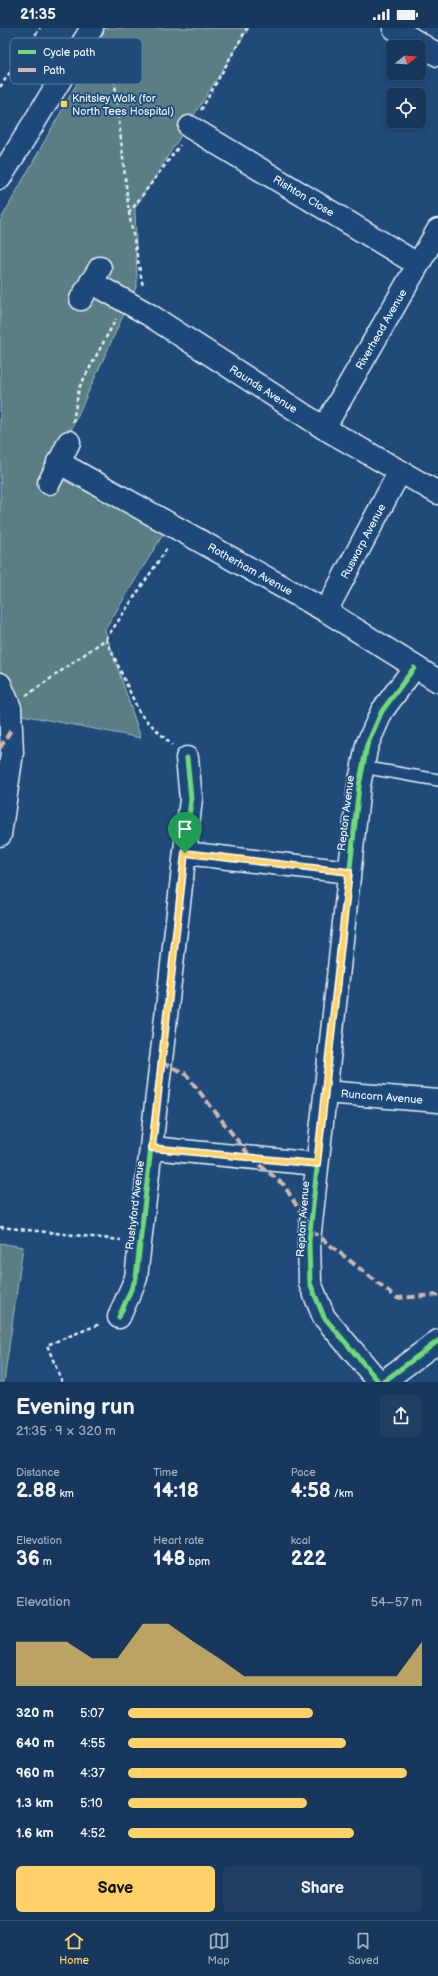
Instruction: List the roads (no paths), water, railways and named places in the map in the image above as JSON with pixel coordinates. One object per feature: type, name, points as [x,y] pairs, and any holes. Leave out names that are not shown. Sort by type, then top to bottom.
[{"type":"street","points":[[394,28],[438,55]]},
{"type":"street","points":[[0,178],[64,84]]},
{"type":"street","name":"Rishton Close","points":[[190,128],[417,264]]},
{"type":"street","name":"Riverhead Avenue","points":[[324,428],[417,264],[438,230]]},
{"type":"street","name":"Raunds Avenue","points":[[91,283],[148,314],[324,428],[438,493]]},
{"type":"street","points":[[49,483],[69,442]]},
{"type":"street","name":"Rotherham Avenue","points":[[58,462],[326,611],[414,668],[438,681]]},
{"type":"street","name":"Ruswarp Avenue","points":[[326,611],[400,471]]},
{"type":"street","name":"Repton Avenue","points":[[379,1382],[324,1317],[310,1283],[309,1242],[358,786],[367,745],[382,711],[414,668]]},
{"type":"street","points":[[0,684],[10,708],[12,753],[0,835]]},
{"type":"street","name":"Rushyford Avenue","points":[[119,1316],[136,1278],[152,1148],[191,799],[187,758]]},
{"type":"street","points":[[185,853],[349,872]]},
{"type":"street","name":"Runcorn Avenue","points":[[325,1092],[438,1101]]},
{"type":"street","points":[[152,1148],[317,1164]]},
{"type":"street","points":[[383,1382],[438,1341]]},
{"type":"lane","points":[[362,767],[438,780]]},
{"type":"place","name":"Knitsley Walk (for North Tees Hospital)","points":[[64,104]]}]
